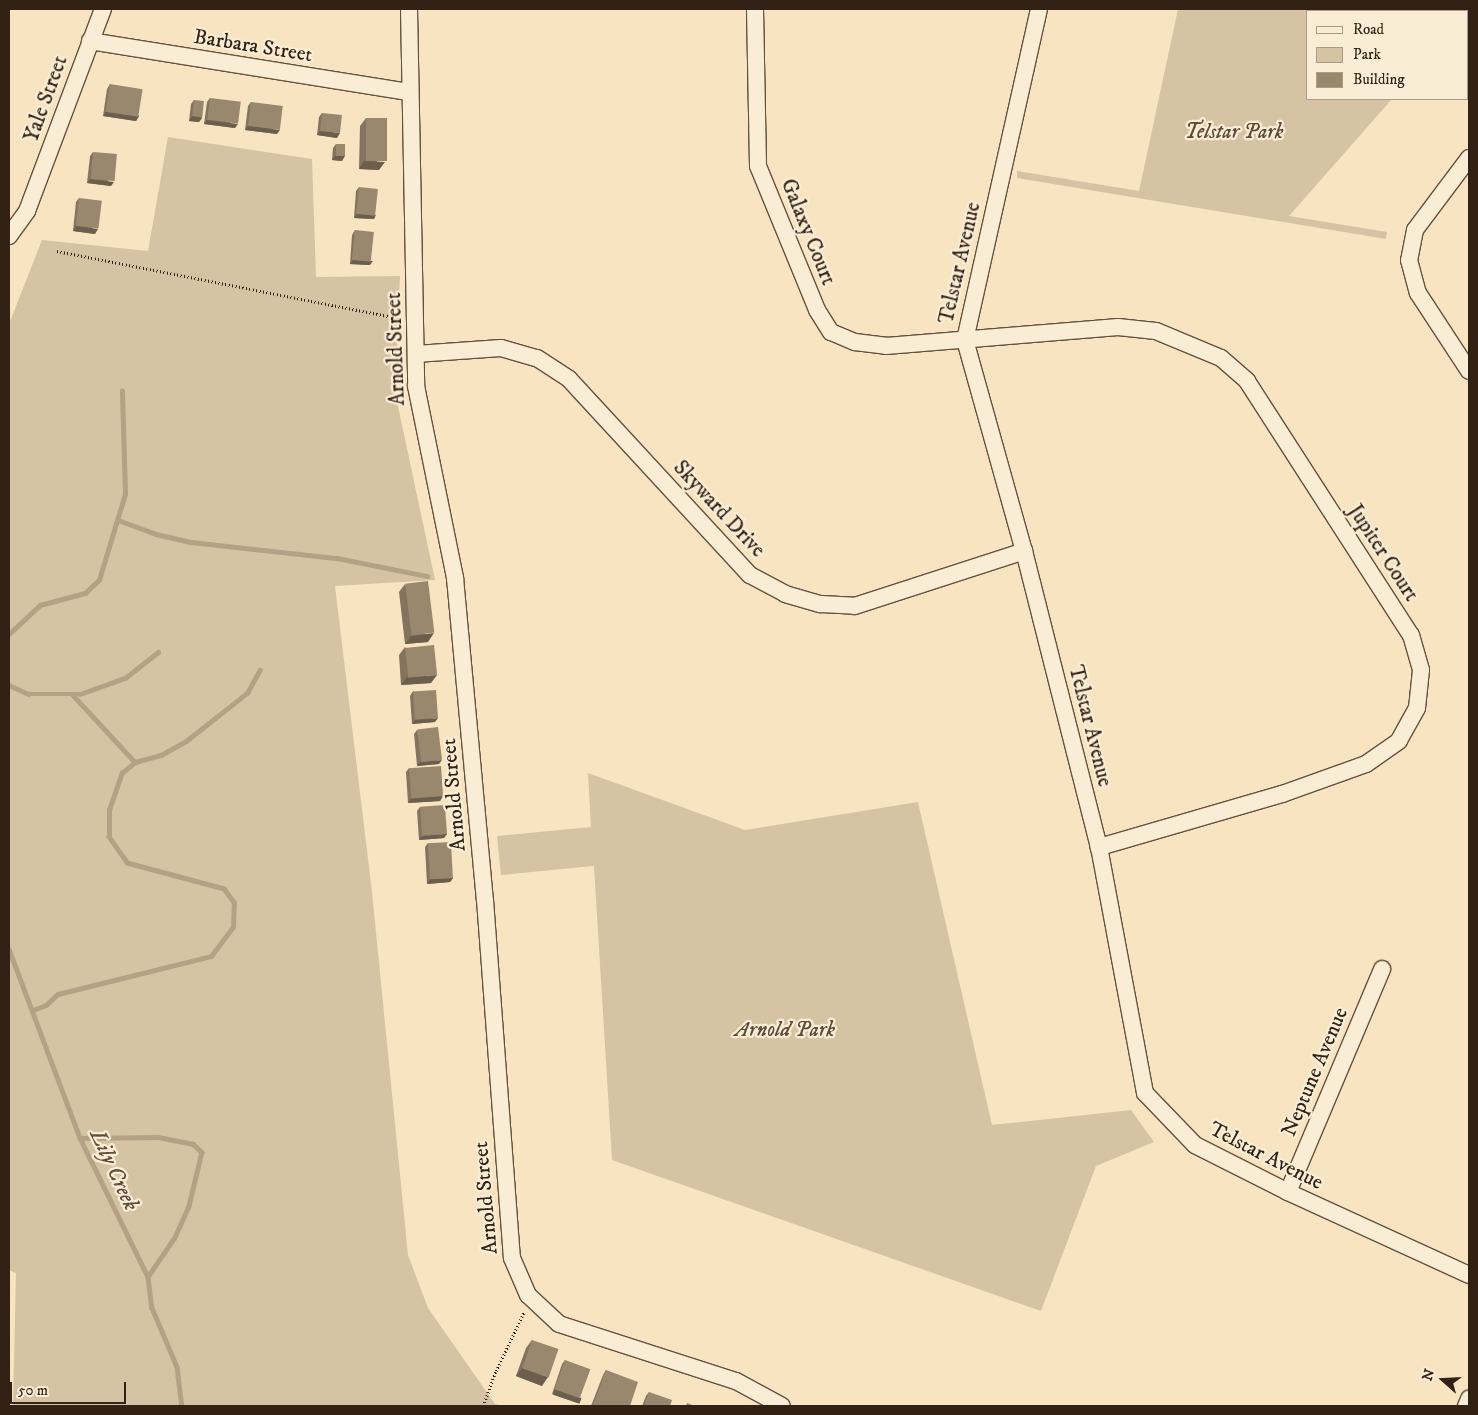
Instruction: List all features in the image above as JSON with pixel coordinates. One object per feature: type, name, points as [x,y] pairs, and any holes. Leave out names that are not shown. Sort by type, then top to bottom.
[{"type":"street","name":"Yale Street","points":[[12,233],[27,211],[103,9]]},
{"type":"street","name":"Arnold Street","points":[[409,9],[415,321],[419,406],[455,578],[485,900],[512,1258],[530,1299],[559,1324],[736,1381],[782,1406]]},
{"type":"street","name":"Galaxy Court","points":[[755,9],[758,166],[817,310],[831,332],[855,342],[886,346],[965,340]]},
{"type":"street","name":"Telstar Avenue","points":[[1039,9],[965,340],[1024,551],[1099,847],[1145,1093],[1195,1145],[1288,1192],[1469,1275]]},
{"type":"street","name":"Barbara Street","points":[[90,41],[410,92]]},
{"type":"street","points":[[1469,158],[1415,230],[1409,260],[1418,293],[1469,371]]},
{"type":"street","name":"Jupiter Court","points":[[965,340],[1118,327],[1156,330],[1221,358],[1247,381],[1411,635],[1421,670],[1418,708],[1399,741],[1366,764],[1282,794],[1099,847]]},
{"type":"street","name":"Skyward Drive","points":[[416,354],[501,348],[537,358],[569,379],[750,574],[785,594],[821,604],[855,606],[1024,551]]},
{"type":"street","name":"Neptune Avenue","points":[[1288,1192],[1382,969]]},
{"type":"street","points":[[1466,1406],[1469,1399]]},
{"type":"path","points":[[57,251],[415,321]]},
{"type":"path","points":[[483,1406],[496,1371],[530,1299]]},
{"type":"green space","name":"Telstar Park","points":[[1178,9],[1435,9],[1306,10],[1306,100],[1391,100],[1289,216],[1387,232],[1386,239],[1017,178],[1017,171],[1139,191]]},
{"type":"green space","points":[[168,137],[312,159],[316,277],[400,276],[395,392],[435,580],[335,586],[372,892],[408,1255],[428,1308],[495,1404],[502,1406],[13,1406],[16,1273],[9,1270],[9,324],[42,240],[148,251]]},
{"type":"green space","name":"Arnold Park","points":[[588,773],[745,830],[918,802],[992,1125],[1131,1110],[1154,1142],[1096,1166],[1041,1311],[612,1160],[594,866],[501,875],[497,836],[591,827]]},
{"type":"building","points":[[110,84],[143,89],[138,117],[106,112]]},
{"type":"building","points":[[210,98],[241,102],[238,124],[207,120]]},
{"type":"building","points":[[194,100],[204,101],[202,117],[192,116]]},
{"type":"building","points":[[251,102],[283,106],[280,130],[248,126]]},
{"type":"building","points":[[322,113],[342,115],[340,133],[320,131]]},
{"type":"building","points":[[366,118],[387,118],[387,161],[366,161]]},
{"type":"building","points":[[336,144],[345,144],[345,156],[336,156]]},
{"type":"building","points":[[93,152],[117,154],[115,181],[91,179]]},
{"type":"building","points":[[359,187],[378,189],[375,216],[356,214]]},
{"type":"building","points":[[79,198],[102,201],[98,229],[76,226]]},
{"type":"building","points":[[355,230],[374,232],[371,262],[352,260]]},
{"type":"building","points":[[428,581],[434,633],[412,635],[405,584]]},
{"type":"building","points":[[434,645],[437,675],[408,678],[405,648]]},
{"type":"building","points":[[436,690],[438,718],[415,720],[413,692]]},
{"type":"building","points":[[438,727],[442,760],[421,762],[417,730]]},
{"type":"building","points":[[441,766],[443,796],[411,798],[409,768]]},
{"type":"building","points":[[445,805],[447,834],[422,836],[420,807]]},
{"type":"building","points":[[451,842],[453,878],[430,879],[428,843]]},
{"type":"building","points":[[532,1340],[558,1349],[549,1377],[522,1368]]},
{"type":"building","points":[[565,1360],[590,1369],[580,1398],[554,1389]]},
{"type":"building","points":[[606,1370],[638,1382],[630,1406],[593,1405]]},
{"type":"building","points":[[649,1392],[672,1400],[670,1406],[644,1406]]},
{"type":"waterway","points":[[9,634],[40,605],[85,593],[99,580],[125,494],[122,391]]},
{"type":"waterway","points":[[118,520],[156,534],[191,542],[337,558],[427,576]]},
{"type":"waterway","points":[[9,685],[28,694],[80,694],[125,678],[158,652]]},
{"type":"waterway","points":[[33,1010],[46,1005],[58,994],[211,956],[233,927],[234,903],[224,889],[127,863],[109,837],[109,810],[122,773],[135,762],[161,755],[186,741],[247,693],[260,670]]},
{"type":"waterway","points":[[72,694],[135,762]]},
{"type":"waterway","name":"Lily Creek","points":[[9,949],[80,1138],[148,1277],[152,1308],[177,1367],[182,1406]]},
{"type":"waterway","points":[[80,1138],[158,1137],[193,1144],[202,1152],[189,1206],[174,1239],[148,1277]]}]
